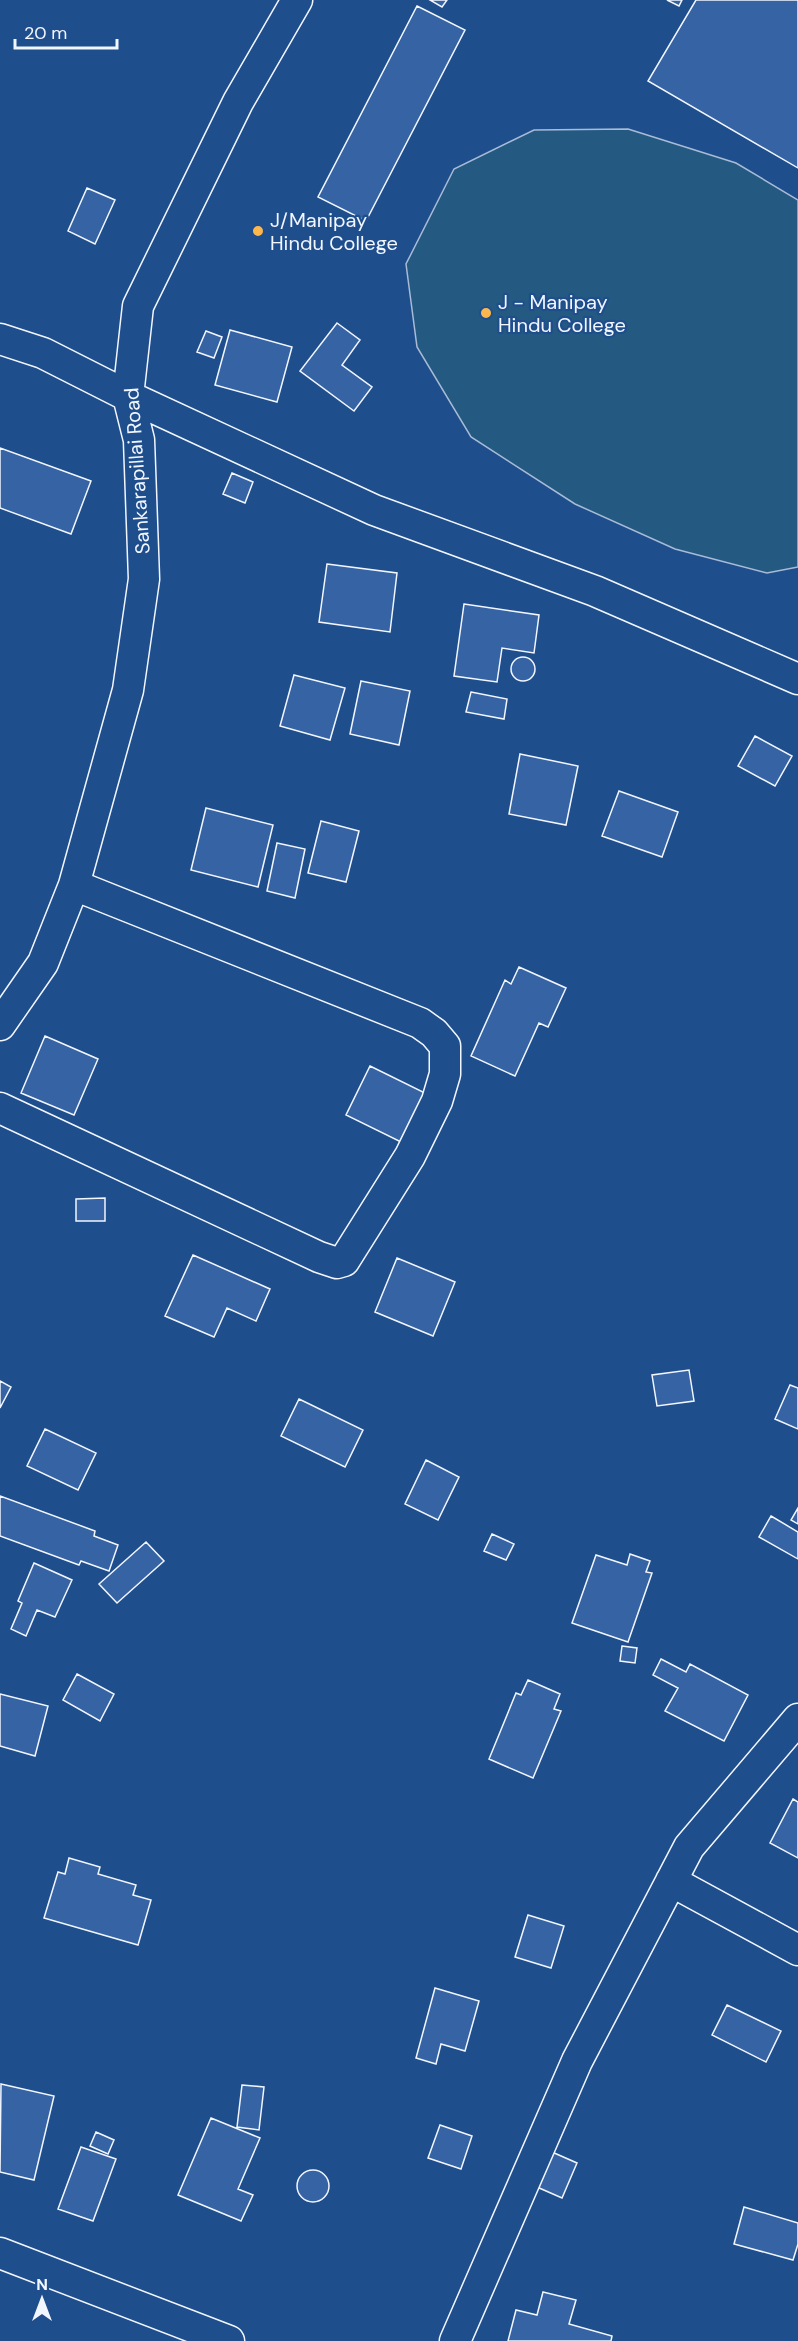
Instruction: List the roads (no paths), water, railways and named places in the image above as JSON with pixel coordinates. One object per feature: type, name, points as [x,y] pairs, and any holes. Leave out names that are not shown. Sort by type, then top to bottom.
[{"type":"street","name":"Sankarapillai Road","points":[[0,1025],[42,963],[74,885],[128,690],[144,579],[139,440],[128,396],[138,306],[238,102],[297,0]]},
{"type":"street","points":[[0,339],[43,353],[128,396],[374,510],[595,591],[798,679]]},
{"type":"street","points":[[0,1108],[319,1257],[337,1263],[344,1261],[410,1156],[437,1101],[445,1074],[445,1046],[434,1033],[420,1023],[74,885]]},
{"type":"street","points":[[455,2341],[577,2061],[689,1847],[798,1719]]},
{"type":"street","points":[[671,1881],[798,1950]]},
{"type":"street","points":[[0,2253],[228,2341]]},
{"type":"place","name":"J/Manipay Hindu College","points":[[258,231]]},
{"type":"place","name":"J - Manipay Hindu College","points":[[486,313]]}]
